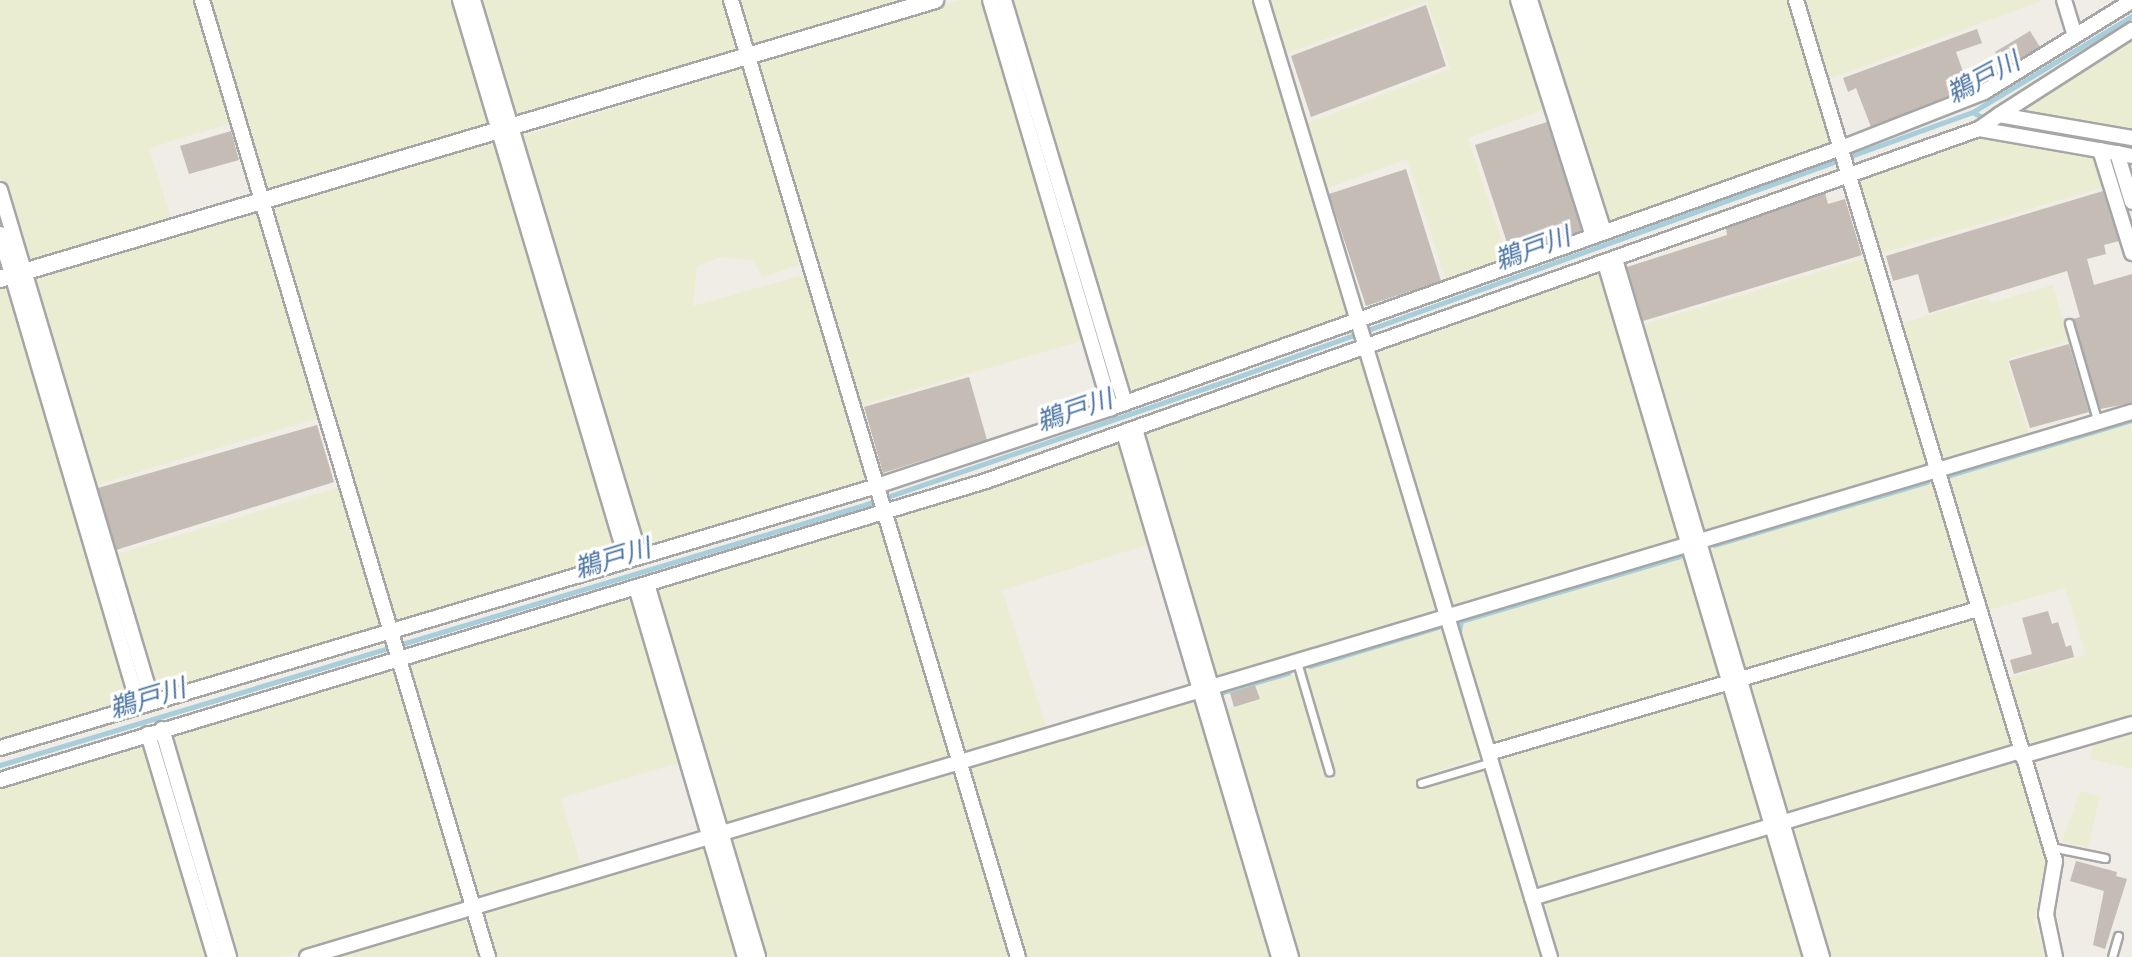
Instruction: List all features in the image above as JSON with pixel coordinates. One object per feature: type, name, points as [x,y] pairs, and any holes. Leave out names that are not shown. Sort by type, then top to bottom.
[{"type":"street","points":[[201,0],[488,957]]},
{"type":"street","points":[[460,0],[505,128]]},
{"type":"street","points":[[473,0],[505,128],[633,559]]},
{"type":"street","points":[[731,0],[1018,957]]},
{"type":"street","points":[[12,275],[935,0]]},
{"type":"street","points":[[990,0],[1112,408]]},
{"type":"street","points":[[1004,0],[1125,403]]},
{"type":"street","points":[[1262,0],[1550,957]]},
{"type":"street","points":[[1518,0],[1598,234]]},
{"type":"street","points":[[1530,0],[1598,234]]},
{"type":"street","points":[[1796,0],[1844,149],[1937,472],[2055,861],[2046,914],[2055,957]]},
{"type":"street","points":[[2064,0],[2075,35]]},
{"type":"street","points":[[0,748],[145,703],[391,634],[633,559],[878,489],[1360,322],[1598,234],[1844,149],[1984,92],[2132,1]]},
{"type":"street","points":[[0,780],[397,656],[642,586],[885,511],[1130,431],[1367,344],[1610,261],[1850,173],[1979,129],[2132,30]]},
{"type":"street","points":[[1999,115],[2132,138]]},
{"type":"street","points":[[1979,129],[2132,156]]},
{"type":"street","points":[[2100,150],[2132,253]]},
{"type":"street","points":[[2117,153],[2132,202]]},
{"type":"street","points":[[0,190],[12,275]]},
{"type":"street","points":[[0,234],[145,703]]},
{"type":"street","points":[[1610,261],[1777,823],[1822,957]]},
{"type":"street","points":[[307,957],[2132,412]]},
{"type":"street","points":[[1130,431],[1206,689],[1279,957]]},
{"type":"street","points":[[642,586],[716,835],[758,957]]},
{"type":"street","points":[[1490,757],[1734,680],[1978,609]]},
{"type":"street","points":[[1206,689],[1291,957]]},
{"type":"street","points":[[1532,898],[1777,823],[2021,753],[2132,724]]},
{"type":"street","points":[[162,729],[229,957]]},
{"type":"street","points":[[148,734],[215,957]]},
{"type":"street","points":[[1777,823],[1811,957]]},
{"type":"street","points":[[716,835],[746,957]]},
{"type":"lane","points":[[2069,323],[2098,423]]},
{"type":"lane","points":[[1297,662],[1329,771]]},
{"type":"lane","points":[[1421,783],[1490,757]]},
{"type":"lane","points":[[2051,848],[2106,858]]},
{"type":"lane","points":[[2112,957],[2118,936]]},
{"type":"green space","points":[[0,0],[195,0],[232,123],[149,148],[171,218],[31,259],[24,257],[0,176]]},
{"type":"green space","points":[[209,0],[455,0],[489,116],[486,123],[266,189]]},
{"type":"green space","points":[[476,0],[724,0],[736,50],[515,117]]},
{"type":"green space","points":[[739,0],[904,0],[756,44],[751,42]]},
{"type":"green space","points":[[960,0],[986,0],[1088,339],[858,406],[757,68],[759,62]]},
{"type":"green space","points":[[1009,0],[1255,0],[1353,317],[1128,398]]},
{"type":"green space","points":[[1266,0],[1514,0],[1548,108],[1468,138],[1509,263],[1447,284],[1407,159],[1325,189],[1305,124],[1450,69],[1427,1],[1283,55]]},
{"type":"green space","points":[[1534,0],[1791,0],[1834,146],[1611,226],[1607,224]]},
{"type":"green space","points":[[1803,0],[2044,0],[1829,79]]},
{"type":"green space","points":[[2132,36],[2132,135],[2018,115],[2018,106]]},
{"type":"green space","points":[[741,69],[746,71],[804,263],[762,277],[753,260],[720,257],[697,267],[693,306],[807,274],[869,481],[644,551],[517,138]]},
{"type":"green space","points":[[1979,133],[2094,152],[2108,186],[1879,254],[1858,181],[1860,175]]},
{"type":"green space","points":[[491,142],[495,143],[621,554],[618,559],[397,625],[392,622],[270,212],[275,206]]},
{"type":"green space","points":[[255,211],[260,215],[319,418],[92,486],[32,276]]},
{"type":"green space","points":[[1868,257],[1928,463],[1926,467],[1707,533],[1699,528],[1638,326]]},
{"type":"green space","points":[[1600,267],[1682,534],[1678,539],[1457,609],[1451,605],[1374,350]]},
{"type":"green space","points":[[9,284],[134,701],[0,744],[0,286]]},
{"type":"green space","points":[[2053,285],[2069,341],[2007,359],[2029,437],[1948,462],[1939,459],[1899,324],[1988,298],[1990,303]]},
{"type":"green space","points":[[1358,355],[1364,355],[1440,606],[1437,613],[1218,679],[1212,676],[1141,435]]},
{"type":"green space","points":[[2132,423],[2132,718],[2035,745],[2024,741],[2005,679],[2086,655],[2065,588],[1985,611],[1947,486],[1948,478]]},
{"type":"green space","points":[[1117,440],[1123,441],[1153,543],[1002,590],[1047,729],[969,753],[961,749],[893,518]]},
{"type":"green space","points":[[1931,483],[1937,489],[1972,602],[1969,608],[1746,674],[1741,671],[1705,550]]},
{"type":"green space","points":[[339,487],[381,625],[377,630],[161,695],[153,690],[113,555]]},
{"type":"green space","points":[[876,520],[883,522],[952,754],[948,759],[726,826],[655,586]]},
{"type":"green space","points":[[1683,557],[1689,558],[1725,676],[1722,681],[1496,748],[1460,629],[1462,622]]},
{"type":"green space","points":[[630,593],[636,595],[685,761],[561,798],[582,869],[481,899],[474,895],[407,663]]},
{"type":"green space","points":[[1968,616],[1974,620],[2013,743],[2009,749],[1790,813],[1783,811],[1745,684]]},
{"type":"green space","points":[[1440,629],[1447,631],[1482,751],[1480,757],[1417,778],[1419,789],[1484,768],[1488,771],[1543,957],[1295,957],[1222,711],[1261,699],[1256,685],[1291,674],[1297,677],[1328,780],[1335,779],[1304,674],[1307,669]]},
{"type":"green space","points":[[391,664],[396,668],[463,896],[460,904],[281,957],[232,957],[170,731]]},
{"type":"green space","points":[[1725,687],[1766,815],[1762,823],[1540,893],[1499,755]]},
{"type":"green space","points":[[1194,697],[1201,702],[1277,957],[1027,957],[970,768]]},
{"type":"green space","points":[[2132,730],[2132,769],[2090,759],[2094,741]]},
{"type":"green space","points":[[146,742],[211,957],[0,957],[0,787],[40,771]]},
{"type":"green space","points":[[2009,759],[2017,763],[2046,859],[2034,921],[2046,957],[1826,957],[1789,830],[1793,823]]},
{"type":"green space","points":[[951,771],[957,777],[1011,957],[761,957],[727,844],[730,837]]},
{"type":"green space","points":[[2080,791],[2100,796],[2088,847],[2062,842]]},
{"type":"green space","points":[[1765,832],[1771,835],[1808,957],[1560,957],[1543,900]]},
{"type":"green space","points":[[705,845],[710,850],[742,957],[493,957],[480,916],[484,910]]},
{"type":"green space","points":[[465,917],[470,922],[481,957],[328,957]]},
{"type":"building","points":[[1426,5],[1446,66],[1311,117],[1291,56]]},
{"type":"building","points":[[1977,29],[1982,43],[1956,52],[1969,88],[1871,127],[1856,88],[1848,92],[1843,78]]},
{"type":"building","points":[[2030,31],[2040,47],[2005,68],[1995,52]]},
{"type":"building","points":[[1547,122],[1582,231],[1511,255],[1475,145]]},
{"type":"building","points":[[231,131],[239,160],[189,174],[180,146]]},
{"type":"building","points":[[1406,169],[1441,281],[1366,306],[1329,194]]},
{"type":"building","points":[[2103,191],[2119,241],[2104,245],[2106,254],[2087,259],[2094,285],[2132,274],[2132,403],[2100,409],[2073,319],[2080,317],[2067,271],[1929,313],[1918,274],[1893,281],[1886,256]]},
{"type":"building","points":[[1825,193],[1828,204],[1845,199],[1862,255],[1643,321],[1627,267],[1727,235],[1726,228]]},
{"type":"building","points":[[2069,344],[2089,412],[2030,428],[2009,361]]},
{"type":"building","points":[[969,377],[987,440],[883,473],[864,407]]},
{"type":"building","points":[[317,425],[334,482],[116,550],[98,488]]},
{"type":"building","points":[[2048,611],[2052,624],[2058,622],[2066,647],[2071,645],[2074,657],[2014,674],[2010,660],[2032,654],[2022,618]]},
{"type":"building","points":[[1255,685],[1260,699],[1234,707],[1230,693]]},
{"type":"building","points":[[2076,861],[2117,872],[2116,876],[2127,879],[2105,949],[2093,945],[2104,891],[2070,881]]},
{"type":"waterway","name":"鵜戸川","points":[[0,765],[867,504],[1215,385],[1973,112],[2132,16]]},
{"type":"waterway","points":[[1973,112],[1982,117]]},
{"type":"waterway","points":[[1999,123],[2110,143]]},
{"type":"waterway","points":[[2110,158],[2132,230]]},
{"type":"waterway","points":[[1057,199],[1116,398]]},
{"type":"waterway","points":[[1950,475],[2132,420]]},
{"type":"waterway","points":[[1714,545],[1927,482]]},
{"type":"waterway","points":[[1459,632],[1461,621],[1680,556]]},
{"type":"waterway","points":[[1310,666],[1438,627]]},
{"type":"waterway","points":[[1223,692],[1288,673]]},
{"type":"waterway","points":[[1475,686],[1493,743]]},
{"type":"waterway","points":[[1496,756],[1537,890]]},
{"type":"waterway","points":[[970,774],[993,849]]}]
